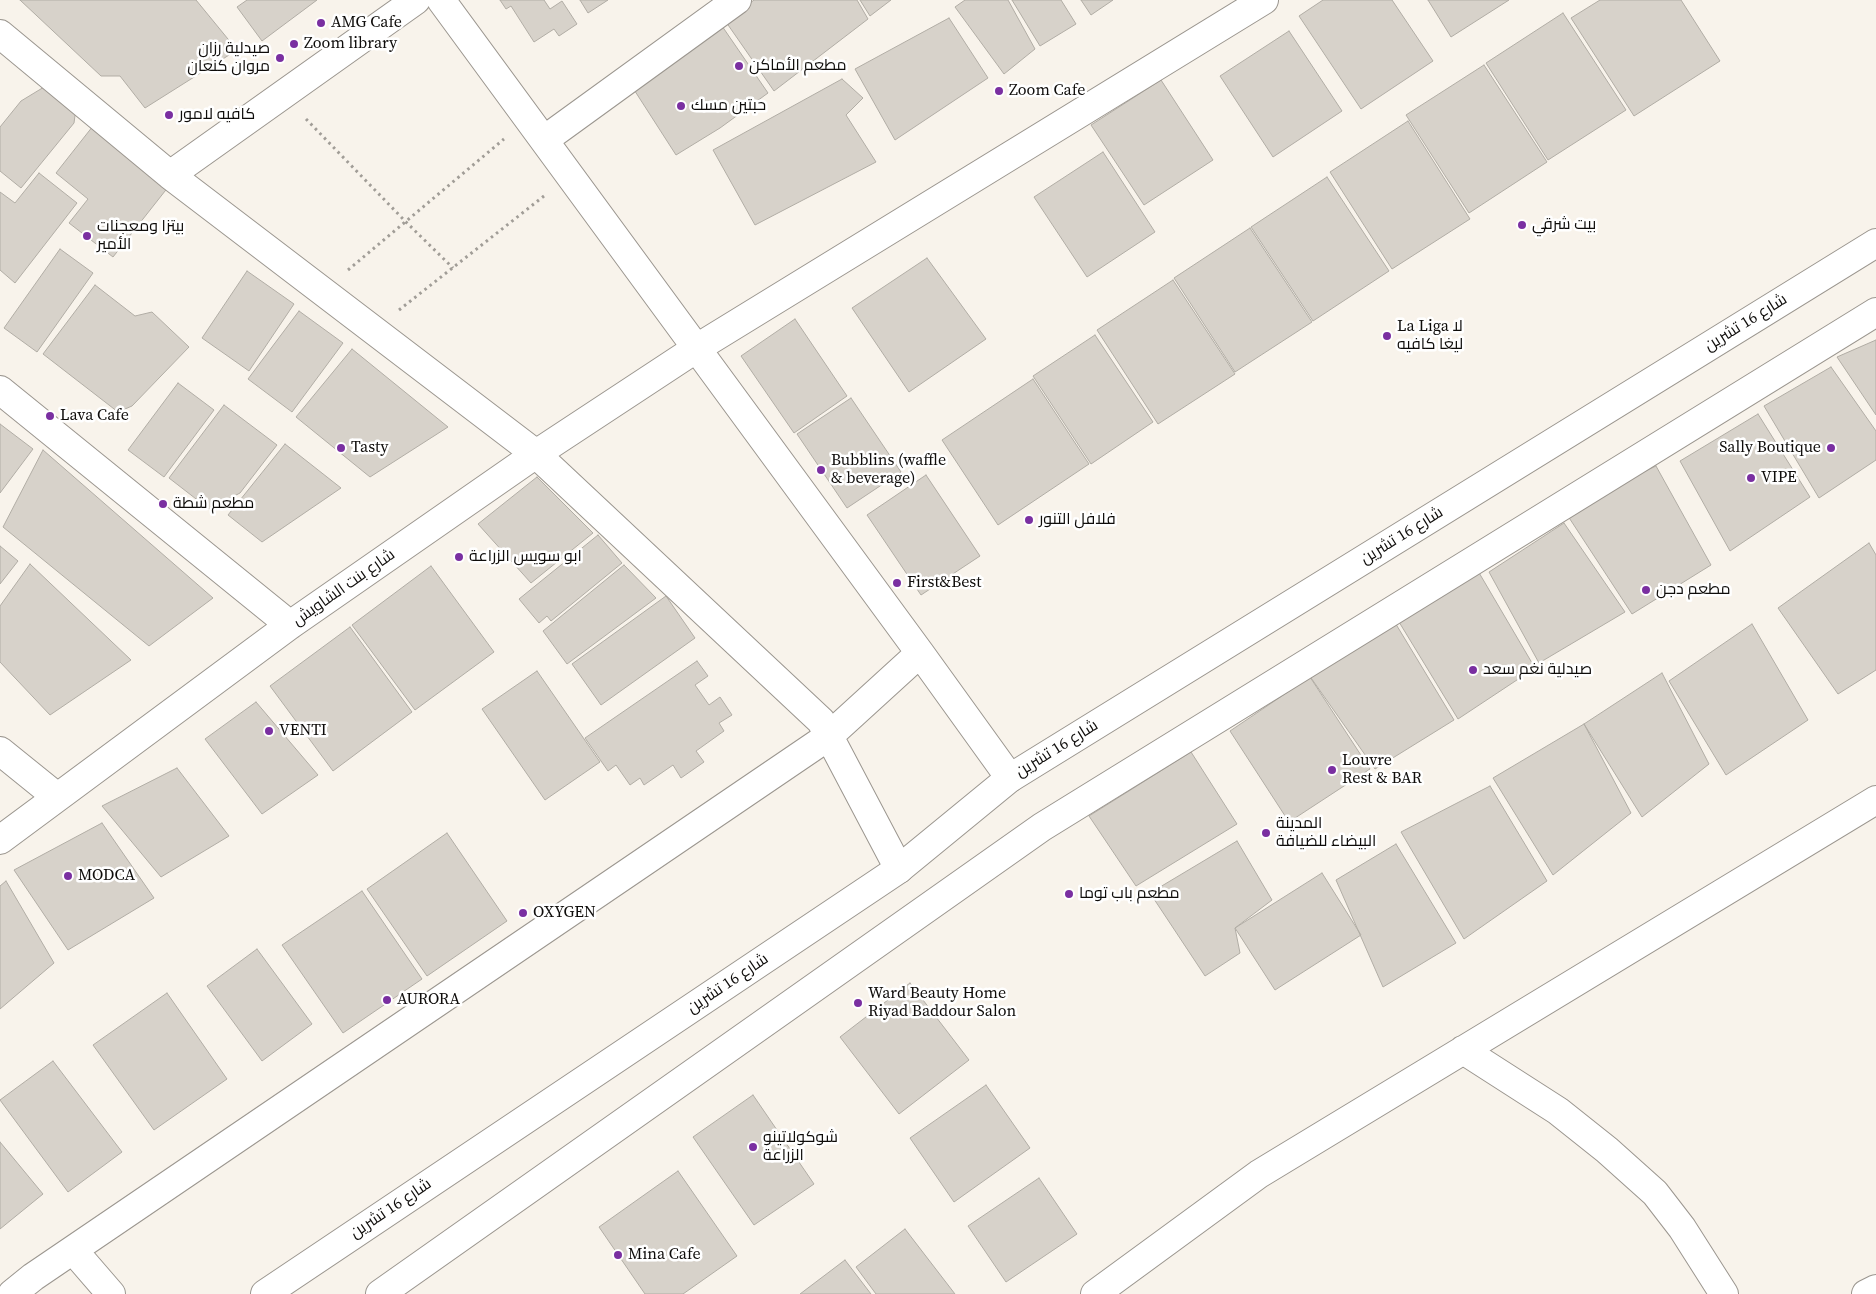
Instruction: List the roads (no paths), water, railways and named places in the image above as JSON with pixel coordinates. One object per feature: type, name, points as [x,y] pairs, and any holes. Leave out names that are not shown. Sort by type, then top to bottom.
[{"type":"street","points":[[170,175],[416,0]]},
{"type":"street","points":[[441,0],[1010,778]]},
{"type":"street","points":[[536,129],[737,0]]},
{"type":"street","name":"شارع بنت الشاويش","points":[[0,840],[290,625],[536,454],[697,348],[1264,0]]},
{"type":"street","points":[[0,34],[170,175],[536,454],[821,721],[899,869]]},
{"type":"street","name":"شارع 16 تشرين","points":[[265,1294],[899,869],[1010,778],[1876,243]]},
{"type":"street","points":[[380,1294],[1042,827],[1876,312]]},
{"type":"street","points":[[0,390],[290,625]]},
{"type":"street","points":[[12,1294],[33,1277],[829,736],[920,653]]},
{"type":"street","points":[[0,750],[57,797]]},
{"type":"street","points":[[1095,1294],[1259,1174],[1876,800]]},
{"type":"street","points":[[1463,1050],[1558,1111],[1607,1150],[1655,1193],[1682,1228],[1724,1294]]},
{"type":"street","points":[[73,1250],[111,1294]]},
{"type":"street","points":[[1866,1294],[1876,1289]]},
{"type":"place","name":"AMG Cafe","points":[[321,23]]},
{"type":"place","name":"Zoom library","points":[[294,44]]},
{"type":"place","name":"صيدلية رزان مروان كنعان","points":[[280,58]]},
{"type":"place","name":"مطعم الأماكن","points":[[739,66]]},
{"type":"place","name":"Zoom Cafe","points":[[999,91]]},
{"type":"place","name":"حبتين مسك","points":[[681,106]]},
{"type":"place","name":"كافيه لامور","points":[[169,115]]},
{"type":"place","name":"بيت شرقي","points":[[1522,225]]},
{"type":"place","name":"بيتزا ومعجنات الأمير","points":[[87,236]]},
{"type":"place","name":"La Liga لا ليغا كافيه","points":[[1387,336]]},
{"type":"place","name":"Lava Cafe","points":[[50,416]]},
{"type":"place","name":"Tasty","points":[[341,448]]},
{"type":"place","name":"Sally Boutique","points":[[1831,448]]},
{"type":"place","name":"Bubblins (waffle & beverage)","points":[[821,470]]},
{"type":"place","name":"VIPE","points":[[1751,478]]},
{"type":"place","name":"مطعم شطة","points":[[163,504]]},
{"type":"place","name":"فلافل التنور","points":[[1029,520]]},
{"type":"place","name":"ابو سويس الزراعة","points":[[459,557]]},
{"type":"place","name":"First&Best","points":[[897,583]]},
{"type":"place","name":"مطعم دجن","points":[[1646,590]]},
{"type":"place","name":"صيدلية نغم سعد","points":[[1473,670]]},
{"type":"place","name":"VENTI","points":[[269,731]]},
{"type":"place","name":"Louvre Rest & BAR","points":[[1332,770]]},
{"type":"place","name":"المدينة البيضاء للضيافة","points":[[1266,833]]},
{"type":"place","name":"MODCA","points":[[68,876]]},
{"type":"place","name":"مطعم باب توما","points":[[1069,894]]},
{"type":"place","name":"OXYGEN","points":[[523,913]]},
{"type":"place","name":"AURORA","points":[[387,1000]]},
{"type":"place","name":"Ward Beauty Home Riyad Baddour Salon","points":[[858,1003]]},
{"type":"place","name":"شوكولاتينو الزراعة","points":[[753,1147]]},
{"type":"place","name":"Mina Cafe","points":[[618,1255]]}]
